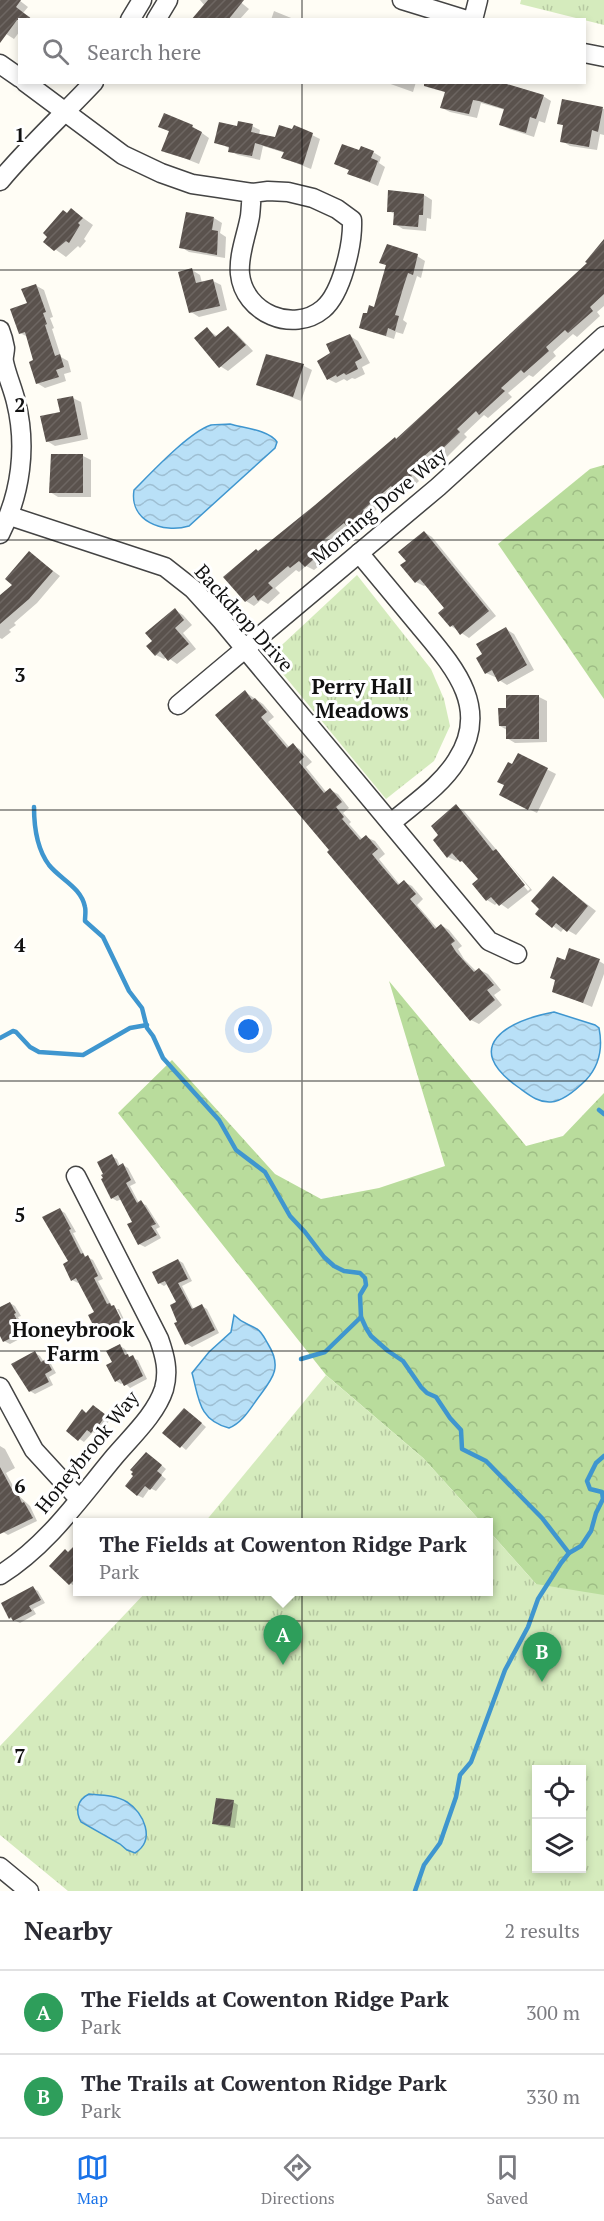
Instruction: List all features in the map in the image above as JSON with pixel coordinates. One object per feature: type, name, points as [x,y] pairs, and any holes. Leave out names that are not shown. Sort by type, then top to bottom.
[{"type":"street","points":[[131,18],[142,0]]},
{"type":"street","points":[[157,18],[168,0]]},
{"type":"street","points":[[402,0],[460,18]]},
{"type":"street","points":[[474,18],[478,0]]},
{"type":"street","points":[[586,53],[604,57]]},
{"type":"street","points":[[0,64],[18,77]]},
{"type":"street","points":[[28,84],[123,155],[160,173],[192,184],[252,193],[268,190],[296,194],[338,209],[352,220],[353,237],[336,294],[323,309],[298,321],[277,318],[257,306],[245,292],[240,274],[252,193]]},
{"type":"street","points":[[0,181],[38,137],[92,84]]},
{"type":"street","points":[[0,330],[4,348],[2,359],[16,402],[21,444],[17,491],[10,516],[0,534]]},
{"type":"street","name":"Morning Dove Way","points":[[178,705],[438,486],[604,336]]},
{"type":"street","name":"Backdrop Drive","points":[[10,516],[165,567],[193,589],[489,941],[517,954]]},
{"type":"street","points":[[359,553],[459,674],[469,701],[468,740],[458,760],[445,777],[391,823]]},
{"type":"street","name":"Honeybrook Way","points":[[0,1575],[14,1567],[42,1543],[150,1415],[164,1391],[166,1378],[164,1353],[159,1339],[76,1176]]},
{"type":"street","points":[[0,1387],[34,1450],[80,1499]]},
{"type":"street","points":[[0,1867],[29,1891]]},
{"type":"green space","points":[[521,0],[604,0],[604,25],[586,20],[586,18],[576,18],[520,4]]},
{"type":"green space","points":[[604,465],[604,699],[498,544],[590,469]]},
{"type":"green space","points":[[357,575],[431,669],[444,699],[450,726],[434,761],[386,799],[269,657]]},
{"type":"green space","points":[[389,981],[526,1146],[563,1136],[604,1093],[604,1891],[391,1891],[536,1584],[493,1536],[493,1518],[477,1518],[423,1458],[326,1375],[118,1113],[172,1060],[275,1174],[321,1199],[379,1188],[445,1166]]},
{"type":"green space","points":[[326,1375],[423,1458],[477,1518],[208,1518]]},
{"type":"green space","points":[[493,1536],[536,1584],[604,1595],[604,1891],[68,1891],[0,1835],[0,1746],[142,1596],[493,1596]]},
{"type":"water","points":[[230,424],[268,435],[277,442],[275,448],[189,526],[169,528],[150,523],[142,517],[134,501],[134,490],[171,454],[202,429],[211,425]]},
{"type":"water","points":[[554,1012],[595,1025],[599,1028],[601,1042],[597,1062],[591,1074],[570,1094],[561,1099],[546,1102],[529,1095],[501,1072],[493,1059],[492,1048],[497,1038],[507,1029],[537,1016]]},
{"type":"water","points":[[234,1315],[262,1334],[272,1352],[275,1367],[271,1379],[249,1411],[238,1423],[229,1428],[211,1420],[201,1407],[192,1373],[209,1352],[231,1332]]},
{"type":"water","points":[[89,1794],[118,1798],[133,1807],[143,1820],[145,1827],[145,1841],[141,1848],[135,1853],[127,1850],[81,1822],[78,1806]]},
{"type":"building","points":[[0,0],[21,0],[16,7],[30,18],[18,18],[0,43]]},
{"type":"building","points":[[208,0],[244,0],[230,18],[193,18]]},
{"type":"building","points":[[424,84],[507,84],[544,95],[536,119],[530,117],[526,133],[499,125],[504,109],[479,101],[473,100],[469,114],[440,108],[445,92],[424,86]]},
{"type":"building","points":[[562,99],[603,107],[598,132],[592,130],[589,147],[560,142],[563,125],[557,124]]},
{"type":"building","points":[[164,113],[193,125],[192,127],[202,132],[190,160],[161,151],[169,131],[158,127]]},
{"type":"building","points":[[238,121],[253,124],[251,132],[275,137],[279,125],[292,129],[294,125],[313,133],[303,165],[281,158],[284,152],[255,143],[252,156],[228,152],[229,147],[214,143],[219,122],[237,126]]},
{"type":"building","points":[[342,144],[359,150],[361,146],[374,151],[371,158],[378,161],[370,182],[347,174],[349,170],[334,164]]},
{"type":"building","points":[[388,190],[424,194],[423,215],[419,215],[418,227],[393,225],[394,212],[387,212]]},
{"type":"building","points":[[71,208],[83,218],[78,223],[80,225],[69,243],[66,241],[54,251],[43,242],[47,237],[43,233],[63,210],[67,213]]},
{"type":"building","points":[[186,212],[214,217],[212,230],[218,231],[217,255],[179,248]]},
{"type":"building","points":[[604,239],[604,294],[590,307],[593,311],[568,333],[565,330],[546,347],[549,351],[524,373],[521,370],[501,388],[505,391],[479,415],[476,411],[457,429],[460,432],[436,455],[431,450],[407,471],[412,476],[395,491],[391,486],[363,510],[367,514],[349,529],[344,523],[326,538],[318,547],[322,552],[305,567],[299,561],[290,568],[288,566],[268,583],[273,588],[258,601],[254,595],[245,602],[223,577],[315,505],[395,437],[396,439],[587,263],[585,262]]},
{"type":"building","points":[[387,244],[418,254],[413,275],[408,273],[395,315],[399,316],[395,331],[388,328],[386,336],[359,328],[363,313],[367,313],[369,305],[374,307],[386,265],[379,263]]},
{"type":"building","points":[[192,268],[196,283],[213,279],[220,306],[189,313],[178,272]]},
{"type":"building","points":[[36,284],[46,312],[43,313],[47,324],[45,325],[55,356],[60,354],[64,367],[56,370],[59,377],[36,384],[29,362],[33,360],[25,332],[19,334],[10,309],[27,303],[21,289]]},
{"type":"building","points":[[228,326],[246,345],[219,368],[194,338],[207,327],[215,337]]},
{"type":"building","points":[[350,334],[362,358],[355,362],[358,369],[327,380],[317,361],[330,353],[326,344]]},
{"type":"building","points":[[266,354],[304,364],[293,397],[256,385]]},
{"type":"building","points":[[73,396],[81,435],[46,442],[40,416],[60,412],[57,399]]},
{"type":"building","points":[[51,454],[83,454],[83,493],[49,493]]},
{"type":"building","points":[[424,531],[489,611],[460,635],[453,625],[450,627],[438,613],[444,608],[420,579],[415,583],[400,565],[406,561],[398,552]]},
{"type":"building","points":[[29,551],[53,571],[29,599],[0,624],[0,595],[12,585],[5,579]]},
{"type":"building","points":[[175,608],[184,620],[175,628],[189,644],[168,661],[160,651],[155,656],[146,646],[152,641],[145,633]]},
{"type":"building","points":[[506,627],[527,665],[498,682],[492,670],[485,674],[476,658],[482,654],[476,644]]},
{"type":"building","points":[[245,690],[252,700],[255,698],[267,712],[261,717],[287,748],[293,743],[304,757],[299,762],[324,793],[330,788],[342,802],[336,807],[344,817],[342,819],[360,840],[366,835],[378,849],[372,854],[398,885],[404,880],[416,894],[410,899],[435,929],[441,924],[455,941],[451,944],[456,952],[474,972],[479,968],[494,985],[487,990],[495,1000],[470,1021],[215,715]]},
{"type":"building","points":[[506,695],[539,695],[539,739],[506,739],[506,726],[499,726],[498,708],[506,708]]},
{"type":"building","points":[[518,753],[548,768],[528,810],[499,795],[504,785],[497,782],[508,762],[512,764]]},
{"type":"building","points":[[456,804],[493,851],[496,849],[525,885],[499,906],[491,897],[486,901],[472,884],[478,879],[462,861],[460,862],[452,853],[447,858],[433,840],[438,835],[431,826]]},
{"type":"building","points":[[553,876],[588,906],[567,932],[556,923],[552,928],[535,914],[539,909],[531,901]]},
{"type":"building","points":[[569,948],[600,959],[583,1003],[552,992],[555,980],[550,978],[557,957],[565,960]]},
{"type":"building","points":[[112,1154],[118,1166],[123,1163],[131,1180],[126,1183],[137,1203],[141,1200],[156,1224],[151,1226],[157,1235],[138,1245],[127,1224],[132,1222],[118,1195],[111,1199],[101,1179],[103,1174],[97,1162]]},
{"type":"building","points":[[60,1208],[81,1254],[83,1253],[85,1257],[88,1255],[98,1276],[94,1278],[107,1304],[114,1305],[124,1325],[106,1334],[102,1328],[96,1331],[88,1315],[94,1312],[76,1278],[71,1281],[63,1264],[68,1261],[42,1217]]},
{"type":"building","points":[[178,1259],[188,1279],[178,1283],[192,1309],[202,1304],[215,1330],[185,1345],[174,1323],[177,1322],[170,1305],[176,1302],[165,1281],[158,1284],[152,1272]]},
{"type":"building","points":[[10,1302],[23,1332],[3,1342],[0,1336],[0,1307]]},
{"type":"building","points":[[120,1344],[125,1355],[128,1354],[129,1357],[133,1355],[143,1376],[124,1386],[120,1379],[115,1382],[106,1365],[112,1362],[106,1351]]},
{"type":"building","points":[[35,1351],[41,1362],[46,1359],[52,1370],[45,1374],[49,1382],[29,1392],[11,1364]]},
{"type":"building","points":[[93,1405],[106,1415],[97,1428],[91,1433],[87,1430],[78,1441],[66,1431],[82,1409],[86,1413]]},
{"type":"building","points":[[184,1408],[202,1423],[180,1448],[162,1433]]},
{"type":"building","points":[[146,1452],[162,1465],[157,1471],[162,1475],[150,1490],[145,1486],[137,1496],[125,1486],[133,1476],[130,1470]]},
{"type":"building","points":[[0,1467],[15,1495],[18,1494],[33,1518],[0,1534]]},
{"type":"building","points":[[73,1547],[73,1581],[69,1585],[49,1566],[65,1549],[68,1552]]},
{"type":"building","points":[[33,1586],[41,1600],[29,1606],[32,1611],[13,1621],[11,1617],[9,1619],[1,1603]]},
{"type":"building","points":[[216,1798],[234,1800],[230,1826],[212,1824]]},
{"type":"waterway","points":[[34,807],[37,838],[45,859],[83,900],[85,921],[103,937],[129,991],[142,1008],[147,1028],[163,1058],[219,1120],[236,1150],[265,1172],[290,1216],[324,1257],[334,1266],[344,1271],[360,1273],[365,1278],[366,1285],[360,1295],[361,1317],[366,1328],[371,1336],[403,1361],[427,1393],[436,1397],[461,1430],[462,1449],[486,1461],[542,1518],[569,1553]]},
{"type":"waterway","points":[[0,1038],[13,1031],[39,1052],[83,1055],[130,1028],[147,1025]]},
{"type":"waterway","points":[[599,1110],[604,1114]]},
{"type":"waterway","points":[[301,1359],[325,1352],[361,1317]]},
{"type":"waterway","points":[[415,1891],[424,1865],[440,1843],[456,1797],[460,1775],[471,1762],[505,1670],[528,1627],[538,1599],[561,1563],[569,1553],[581,1546],[591,1531],[603,1499],[602,1492],[590,1489],[587,1481],[596,1463],[604,1456]]},
{"type":"place","name":"The Fields at Cowenton Ridge Park","points":[[283,1665]]},
{"type":"place","name":"The Trails at Cowenton Ridge Park","points":[[542,1682]]},
{"type":"district","name":"Perry Hall Meadows","points":[[362,699]]},
{"type":"district","name":"Honeybrook Farm","points":[[73,1342]]}]
